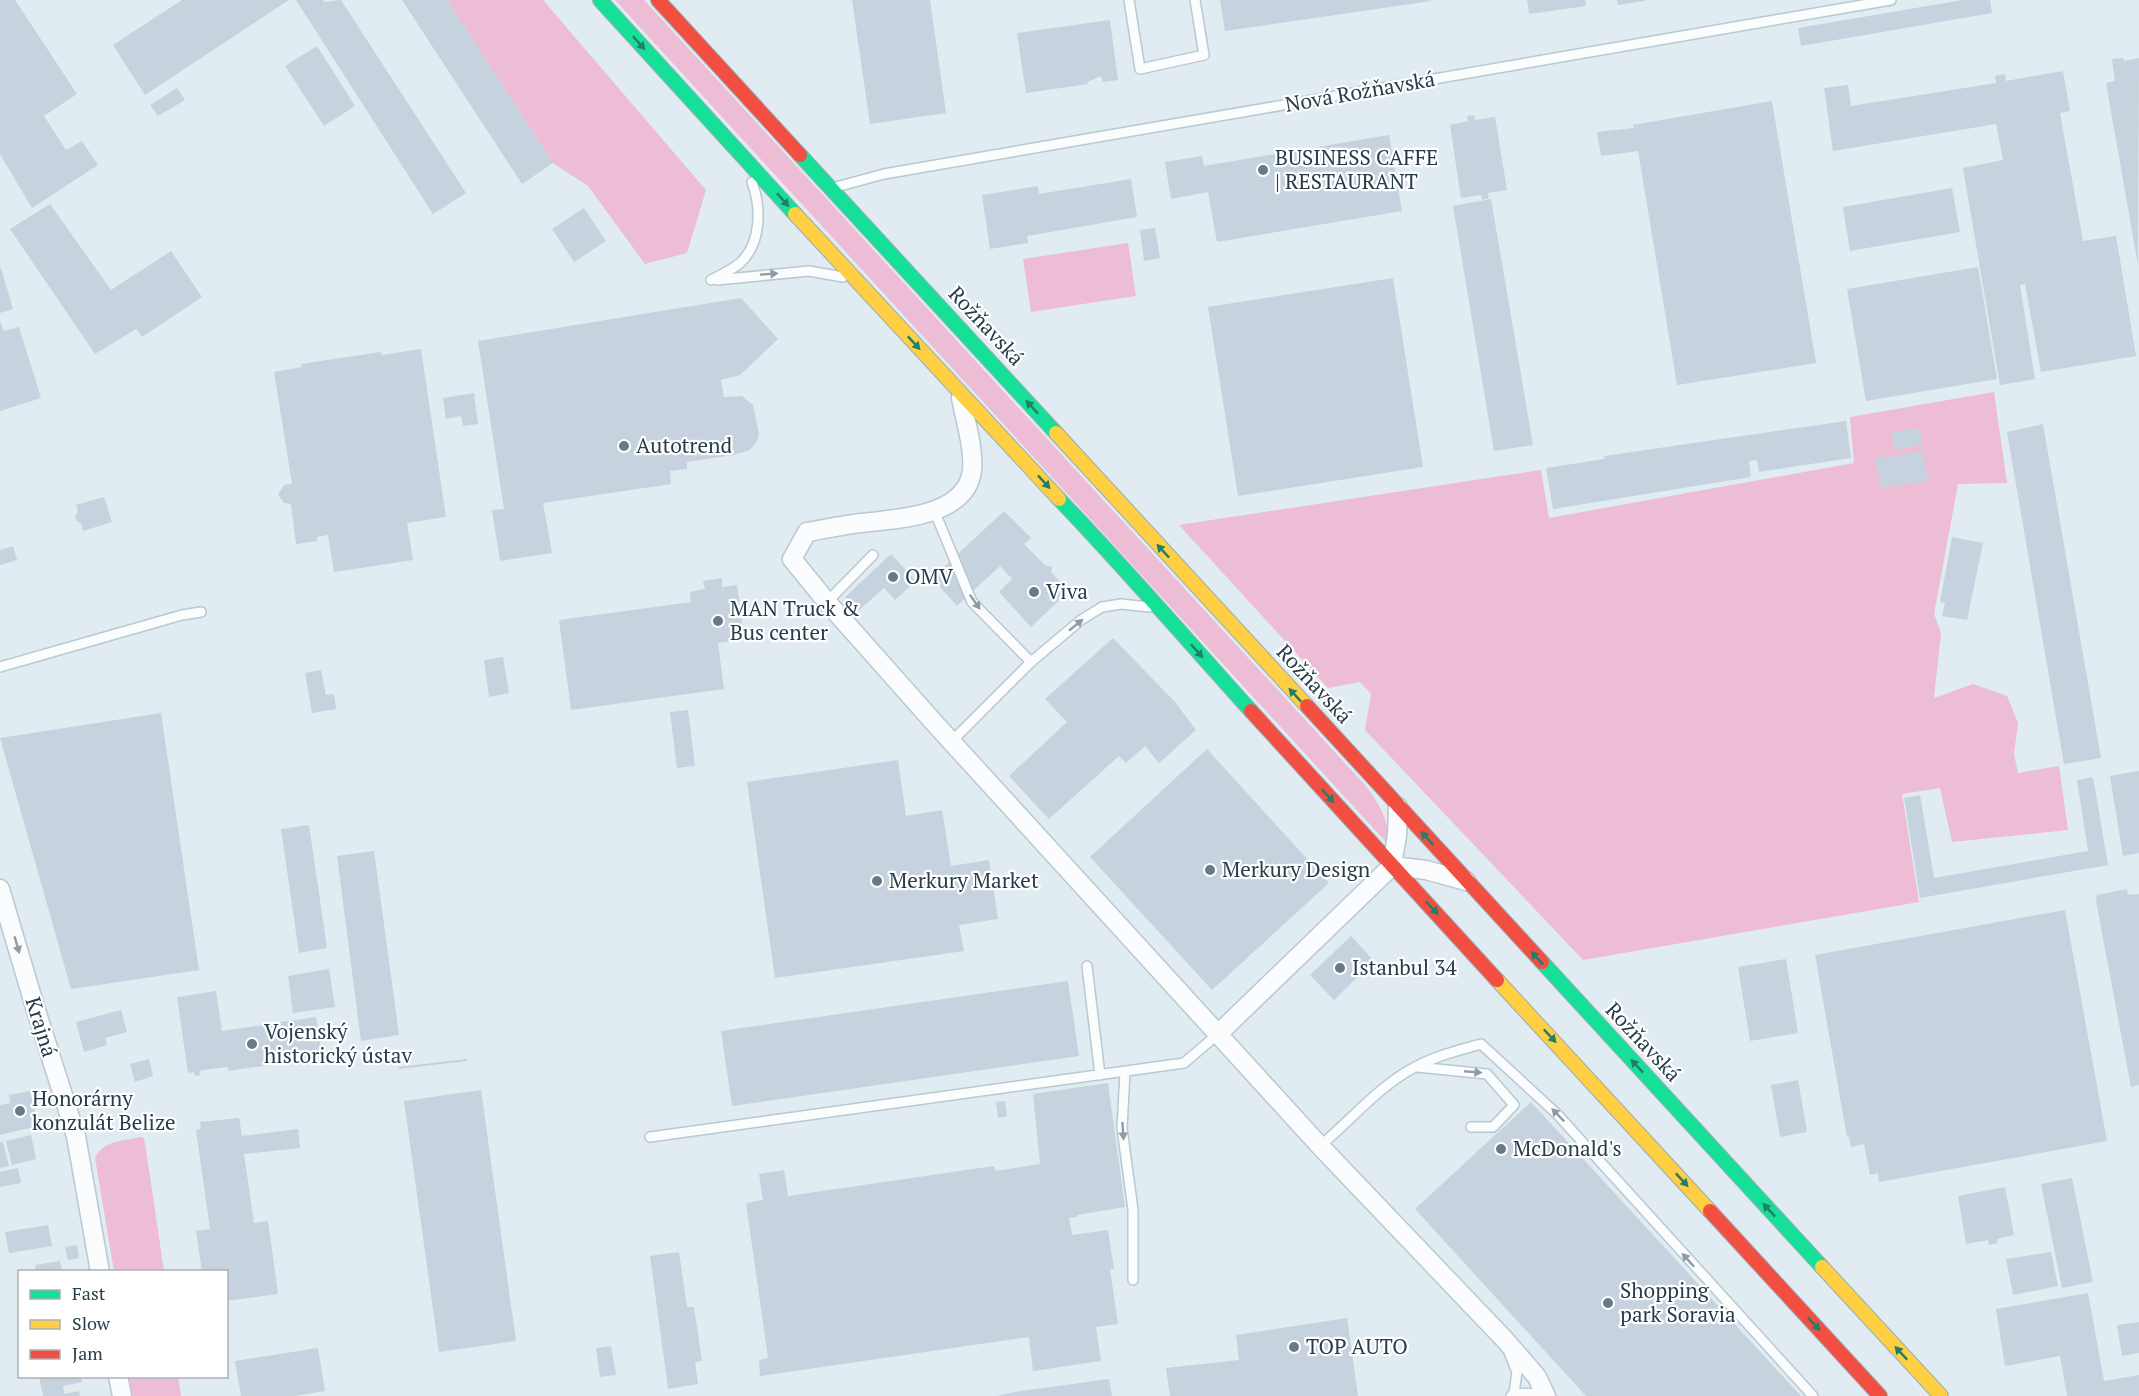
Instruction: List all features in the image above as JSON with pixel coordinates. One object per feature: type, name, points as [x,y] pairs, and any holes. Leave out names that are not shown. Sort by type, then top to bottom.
[{"type":"main road","points":[[600,0],[960,394],[1129,573],[1392,866],[1880,1396]]},
{"type":"main road","name":"Rožňavská","points":[[658,0],[1941,1396]]},
{"type":"street","points":[[960,394],[972,471],[964,494],[934,510],[906,519],[860,523],[807,532],[792,559],[951,742],[1320,1146],[1506,1341],[1537,1377],[1545,1395]]},
{"type":"street","points":[[1218,1034],[1392,866],[1397,835],[1398,807]]},
{"type":"street","points":[[1392,866],[1426,870],[1467,881]]},
{"type":"street","name":"Krajná","points":[[0,889],[76,1136],[100,1270]]},
{"type":"street","points":[[118,1378],[122,1396]]},
{"type":"lane","points":[[1130,0],[1140,69],[1204,55],[1195,0]]},
{"type":"lane","name":"Nová Rožňavská","points":[[831,188],[884,174],[1891,0]]},
{"type":"lane","points":[[743,156],[758,199],[757,230],[747,256],[742,262],[711,280],[809,271],[857,280]]},
{"type":"lane","points":[[934,510],[972,602],[1031,662]]},
{"type":"lane","points":[[827,602],[873,555]]},
{"type":"lane","points":[[951,742],[1031,662],[1081,620],[1102,607],[1120,604],[1158,608]]},
{"type":"lane","points":[[0,667],[182,615],[201,612]]},
{"type":"lane","points":[[1087,966],[1100,1074]]},
{"type":"lane","points":[[650,1137],[1184,1063],[1218,1034]]},
{"type":"lane","points":[[1320,1146],[1375,1095],[1414,1067],[1443,1055],[1481,1044],[1557,1114],[1812,1396]]},
{"type":"lane","points":[[1414,1067],[1487,1074],[1514,1105],[1493,1127],[1471,1127]]},
{"type":"lane","points":[[1125,1072],[1122,1128],[1133,1210],[1133,1280]]},
{"type":"lane","points":[[1506,1341],[1516,1372],[1513,1394],[1545,1395]]},
{"type":"shaded area","points":[[447,0],[543,0],[706,190],[687,253],[645,264],[588,186],[553,163]]},
{"type":"shaded area","points":[[615,0],[644,0],[1365,785],[1379,805],[1385,819],[1387,843]]},
{"type":"shaded area","points":[[1128,243],[1136,296],[1031,312],[1023,259]]},
{"type":"shaded area","points":[[1994,392],[2007,483],[1958,484],[1934,614],[1941,633],[1934,698],[1973,684],[2007,696],[2018,723],[2014,754],[2018,773],[2059,766],[2068,830],[1952,842],[1940,788],[1902,794],[1919,902],[1583,960],[1365,730],[1371,694],[1360,682],[1328,688],[1179,525],[1541,470],[1549,518],[1854,463],[1850,417]]},
{"type":"shaded area","points":[[144,1138],[164,1270],[114,1270],[95,1158],[109,1144]]},
{"type":"shaded area","points":[[129,1378],[178,1378],[181,1396],[132,1396]]},
{"type":"building","points":[[0,0],[15,0],[77,94],[44,116],[66,150],[82,141],[98,165],[32,208],[0,154]]},
{"type":"building","points":[[182,0],[289,0],[145,95],[113,45]]},
{"type":"building","points":[[296,0],[323,0],[324,2],[341,0],[466,193],[433,214]]},
{"type":"building","points":[[402,0],[447,0],[553,163],[522,184]]},
{"type":"building","points":[[852,0],[930,0],[946,113],[870,124]]},
{"type":"building","points":[[1220,0],[1430,0],[1431,1],[1225,31]]},
{"type":"building","points":[[1527,0],[1585,0],[1586,6],[1529,14]]},
{"type":"building","points":[[1617,0],[1645,0],[1645,1],[1618,5]]},
{"type":"building","points":[[1963,0],[1990,0],[1992,13],[1801,46],[1798,28]]},
{"type":"building","points":[[1110,20],[1118,80],[1103,82],[1101,76],[1087,82],[1088,84],[1026,93],[1017,33]]},
{"type":"building","points":[[317,46],[355,106],[324,126],[285,66]]},
{"type":"building","points":[[2123,58],[2124,61],[2139,58],[2138,265],[2106,83],[2115,81],[2112,59]]},
{"type":"building","points":[[2063,71],[2070,111],[2060,113],[2083,241],[2116,236],[2136,356],[2041,372],[2025,284],[2020,285],[2035,379],[2000,385],[1963,168],[2003,160],[1996,124],[1833,151],[1824,88],[1848,85],[1851,106],[1996,83],[1995,76],[2005,74],[2006,81]]},
{"type":"building","points":[[177,88],[185,100],[158,116],[150,105]]},
{"type":"building","points":[[1772,101],[1816,363],[1677,385],[1638,151],[1601,156],[1597,132],[1634,128],[1633,125]]},
{"type":"building","points":[[1474,115],[1475,120],[1495,117],[1507,190],[1488,193],[1489,198],[1482,200],[1481,195],[1461,198],[1450,125],[1468,121],[1467,116]]},
{"type":"building","points":[[1389,135],[1402,211],[1217,242],[1208,192],[1171,199],[1165,162],[1202,156],[1204,166]]},
{"type":"building","points":[[1131,179],[1137,217],[1027,236],[1028,243],[990,249],[982,195],[1038,186],[1039,194]]},
{"type":"building","points":[[1952,188],[1960,232],[1850,251],[1843,207]]},
{"type":"building","points":[[1491,199],[1533,445],[1494,451],[1453,206]]},
{"type":"building","points":[[50,204],[111,290],[171,251],[202,297],[142,337],[136,329],[95,354],[10,229]]},
{"type":"building","points":[[584,208],[606,241],[574,262],[552,229]]},
{"type":"building","points":[[1155,228],[1160,258],[1144,261],[1140,230]]},
{"type":"building","points":[[1978,267],[1997,379],[1866,401],[1847,289]]},
{"type":"building","points":[[0,269],[13,309],[0,313]]},
{"type":"building","points":[[1393,278],[1423,467],[1238,496],[1208,307]]},
{"type":"building","points":[[741,298],[778,339],[740,375],[721,380],[724,397],[742,396],[753,405],[759,434],[750,450],[687,462],[687,469],[670,471],[671,484],[543,503],[552,553],[500,561],[492,510],[504,509],[478,341]]},
{"type":"building","points":[[0,321],[4,331],[19,327],[41,398],[0,411]]},
{"type":"building","points":[[421,349],[446,517],[407,523],[413,560],[334,572],[328,535],[317,537],[317,541],[296,544],[291,504],[284,503],[278,495],[284,485],[292,484],[274,372],[302,367],[301,364],[381,352],[382,355]]},
{"type":"building","points":[[474,393],[478,424],[463,426],[461,416],[446,419],[443,398]]},
{"type":"building","points":[[1846,421],[1851,458],[1759,472],[1757,460],[1749,461],[1751,477],[1553,509],[1546,468],[1605,459],[1604,456]]},
{"type":"building","points":[[2043,424],[2101,758],[2064,764],[2007,432]]},
{"type":"building","points":[[1920,428],[1922,445],[1894,450],[1892,432]]},
{"type":"building","points":[[1923,451],[1928,481],[1881,488],[1875,459]]},
{"type":"building","points":[[104,497],[112,522],[83,531],[81,523],[75,516],[78,512],[76,505]]},
{"type":"building","points":[[1004,511],[1031,538],[1024,544],[1046,566],[1052,566],[1051,572],[1069,591],[1031,627],[999,592],[1012,579],[1000,566],[957,606],[932,578]]},
{"type":"building","points":[[1952,537],[1983,543],[1967,620],[1942,616],[1945,603],[1940,602]]},
{"type":"building","points":[[13,546],[17,560],[0,565],[0,550]]},
{"type":"building","name":"OMV","points":[[891,554],[916,581],[895,600],[884,588],[858,611],[845,597]]},
{"type":"building","points":[[722,578],[722,587],[737,585],[744,640],[718,643],[724,689],[571,710],[559,620],[691,602],[690,592],[705,589],[703,581]]},
{"type":"building","points":[[1113,638],[1175,702],[1196,730],[1159,763],[1145,746],[1126,763],[1119,756],[1049,819],[1009,776],[1067,722],[1045,699]]},
{"type":"building","points":[[503,657],[509,693],[489,697],[484,660]]},
{"type":"building","points":[[321,670],[326,695],[334,694],[336,709],[312,713],[305,673]]},
{"type":"building","points":[[688,710],[695,766],[677,768],[670,712]]},
{"type":"building","points":[[161,713],[199,970],[71,989],[0,738]]},
{"type":"building","name":"Merkury Design","points":[[1207,749],[1329,883],[1212,990],[1090,857]]},
{"type":"building","name":"Merkury Market","points":[[898,760],[906,816],[942,810],[951,866],[989,860],[998,919],[959,925],[964,951],[775,978],[747,782]]},
{"type":"building","points":[[2139,771],[2139,853],[2123,856],[2110,776]]},
{"type":"building","points":[[2093,777],[2108,865],[1920,898],[1904,798],[1920,795],[1934,878],[2088,851],[2077,780]]},
{"type":"building","points":[[309,825],[327,948],[299,953],[281,829]]},
{"type":"building","points":[[374,851],[399,1035],[361,1041],[337,856]]},
{"type":"building","points":[[2127,889],[2128,895],[2139,894],[2139,1085],[2131,1087],[2096,901],[2097,895]]},
{"type":"building","points":[[2065,910],[2107,1141],[1879,1182],[1878,1173],[1870,1175],[1864,1144],[1851,1147],[1849,1137],[1847,1137],[1815,955]]},
{"type":"building","points":[[1351,936],[1374,961],[1334,1000],[1310,975]]},
{"type":"building","points":[[1786,959],[1798,1033],[1750,1041],[1738,967]]},
{"type":"building","points":[[329,969],[335,1007],[293,1013],[288,976]]},
{"type":"building","points":[[1068,981],[1079,1056],[732,1106],[721,1031]]},
{"type":"building","name":"Vojenský historický ústav","points":[[216,991],[222,1031],[316,1017],[322,1057],[228,1071],[228,1067],[210,1069],[199,1071],[200,1075],[195,1076],[194,1072],[188,1073],[177,997]]},
{"type":"building","points":[[121,1010],[127,1032],[105,1038],[107,1045],[84,1052],[76,1022]]},
{"type":"building","points":[[149,1059],[153,1076],[135,1082],[130,1064]]},
{"type":"building","points":[[467,1059],[467,1061],[399,1069],[398,1067]]},
{"type":"building","points":[[1798,1080],[1807,1132],[1780,1137],[1771,1085]]},
{"type":"building","points":[[1108,1083],[1125,1207],[1069,1218],[1072,1235],[1108,1230],[1114,1269],[1110,1269],[1118,1324],[1096,1327],[1101,1361],[1033,1371],[1029,1337],[760,1376],[759,1360],[768,1358],[746,1203],[763,1200],[759,1174],[784,1170],[788,1196],[994,1166],[996,1171],[1040,1164],[1033,1094]]},
{"type":"building","points":[[481,1090],[516,1341],[439,1352],[404,1101]]},
{"type":"building","points":[[30,1091],[38,1126],[0,1135],[0,1105],[10,1103],[9,1095]]},
{"type":"building","points":[[1005,1101],[1007,1116],[998,1118],[996,1102]]},
{"type":"building","name":"Shopping park Soravia","points":[[1531,1102],[1801,1396],[1586,1396],[1415,1209]]},
{"type":"building","points":[[239,1118],[242,1136],[298,1129],[300,1148],[244,1154],[254,1223],[268,1221],[278,1294],[228,1301],[228,1270],[202,1270],[196,1231],[210,1229],[196,1130],[201,1129],[200,1122]]},
{"type":"building","points":[[31,1135],[36,1159],[12,1165],[6,1141]]},
{"type":"building","points":[[0,1142],[3,1142],[9,1166],[0,1168]]},
{"type":"building","points":[[18,1168],[21,1183],[0,1187],[0,1172]]},
{"type":"building","points":[[2072,1178],[2093,1282],[2062,1288],[2041,1184]]},
{"type":"building","points":[[2005,1187],[2014,1235],[1997,1239],[1998,1243],[1989,1245],[1988,1240],[1966,1244],[1958,1196]]},
{"type":"building","points":[[48,1225],[52,1246],[9,1253],[5,1232]]},
{"type":"building","points":[[77,1245],[79,1258],[68,1260],[65,1247]]},
{"type":"building","points":[[679,1252],[687,1307],[694,1307],[702,1361],[695,1362],[698,1384],[668,1389],[650,1256]]},
{"type":"building","points":[[2051,1252],[2058,1286],[2013,1295],[2006,1259]]},
{"type":"building","points":[[60,1261],[62,1270],[36,1270],[35,1265]]},
{"type":"building","points":[[2088,1293],[2104,1381],[2139,1375],[2139,1396],[2067,1396],[2060,1356],[2005,1366],[1996,1309]]},
{"type":"building","name":"TOP AUTO","points":[[1347,1318],[1358,1396],[1170,1396],[1166,1368],[1239,1360],[1236,1335]]},
{"type":"building","points":[[2139,1322],[2139,1353],[2122,1356],[2117,1325]]},
{"type":"building","points":[[611,1346],[616,1375],[600,1377],[596,1348]]},
{"type":"building","points":[[318,1348],[325,1391],[295,1396],[241,1396],[235,1361]]},
{"type":"building","points":[[39,1378],[81,1378],[82,1382],[63,1386],[64,1394],[79,1391],[80,1396],[43,1396]]},
{"type":"building","points":[[1109,1379],[1112,1396],[997,1396],[1015,1392]]},
{"type":"traffic: fast","points":[[600,0],[795,214]]},
{"type":"traffic: fast","points":[[800,155],[1056,433]]},
{"type":"traffic: fast","points":[[1059,499],[1251,711]]},
{"type":"traffic: fast","points":[[1542,962],[1822,1267]]},
{"type":"traffic: slow","points":[[795,214],[1059,499]]},
{"type":"traffic: slow","points":[[1056,433],[1307,706]]},
{"type":"traffic: slow","points":[[1497,980],[1710,1211]]},
{"type":"traffic: slow","points":[[1822,1267],[1941,1396]]},
{"type":"traffic: jam","points":[[658,0],[800,155]]},
{"type":"traffic: jam","points":[[1307,706],[1542,962]]},
{"type":"traffic: jam","points":[[1251,711],[1497,980]]},
{"type":"traffic: jam","points":[[1710,1211],[1880,1396]]},
{"type":"place","name":"BUSINESS CAFFE | RESTAURANT","points":[[1263,170]]},
{"type":"place","name":"Autotrend","points":[[624,446]]},
{"type":"place","name":"OMV","points":[[893,577]]},
{"type":"place","name":"Viva","points":[[1034,592]]},
{"type":"place","name":"MAN Truck & Bus center","points":[[718,621]]},
{"type":"place","name":"Merkury Design","points":[[1210,870]]},
{"type":"place","name":"Merkury Market","points":[[877,881]]},
{"type":"place","name":"Istanbul 34","points":[[1340,968]]},
{"type":"place","name":"Vojenský historický ústav","points":[[252,1044]]},
{"type":"place","name":"Honorárny konzulát Belize","points":[[20,1111]]},
{"type":"place","name":"McDonald's","points":[[1501,1149]]},
{"type":"place","name":"Shopping park Soravia","points":[[1608,1303]]},
{"type":"place","name":"TOP AUTO","points":[[1294,1347]]}]
